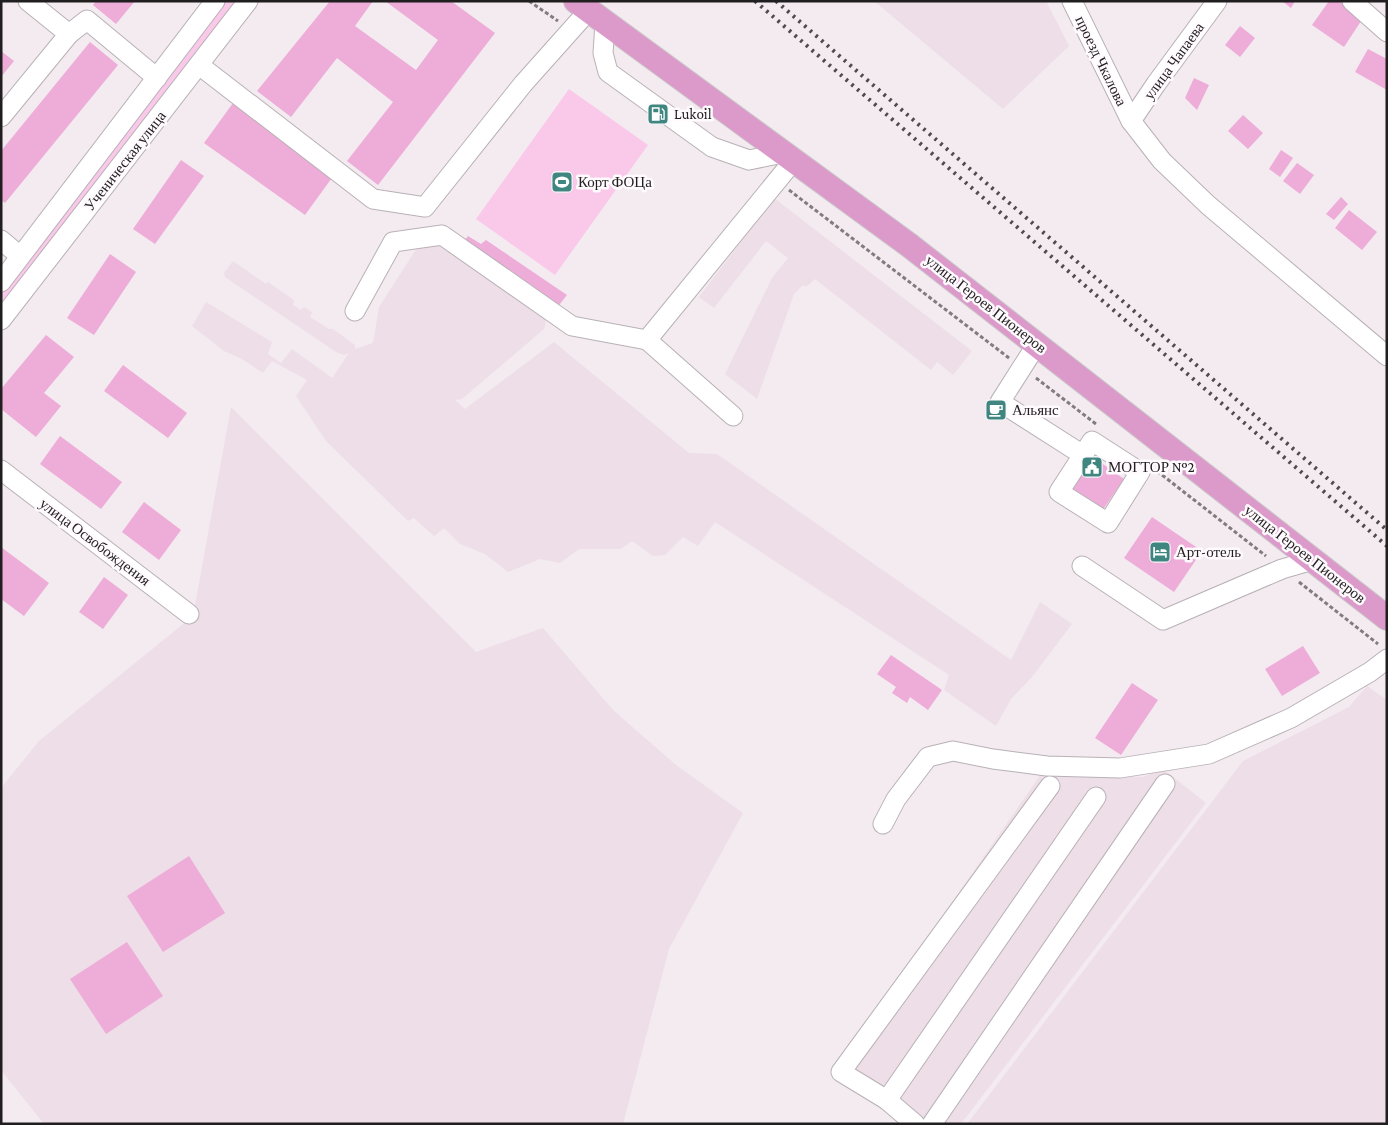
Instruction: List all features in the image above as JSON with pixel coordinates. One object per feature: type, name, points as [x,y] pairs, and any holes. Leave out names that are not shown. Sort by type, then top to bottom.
[{"type":"main road","name":"улица Героев Пионеров","points":[[590,12],[909,245],[1387,618]]},
{"type":"street","name":"Ученическая улица","points":[[1,282],[215,1]]},
{"type":"street","name":"Ученическая улица","points":[[1,320],[248,1]]},
{"type":"street","name":"проезд Чкалова","points":[[1072,1],[1131,120]]},
{"type":"street","name":"улица Чапаева","points":[[1131,120],[1218,1]]},
{"type":"street","points":[[1352,1],[1387,32]]},
{"type":"street","points":[[40,5],[69,34]]},
{"type":"street","points":[[199,65],[373,199],[425,207],[523,84],[590,12],[608,72],[712,147],[749,160],[788,156],[777,181],[648,340]]},
{"type":"street","points":[[1,117],[69,34],[87,20],[157,78]]},
{"type":"street","points":[[1131,120],[1162,161],[1208,205],[1387,356]]},
{"type":"street","points":[[355,311],[393,242],[442,235],[572,326],[648,340],[733,416]]},
{"type":"street","points":[[1,240],[20,256]]},
{"type":"street","points":[[1037,344],[1000,402],[1083,455]]},
{"type":"street","points":[[1092,441],[1140,472],[1108,523],[1059,492],[1083,455],[1092,441]]},
{"type":"street","name":"улица Освобождения","points":[[1,470],[189,614]]},
{"type":"street","points":[[1082,566],[1163,620],[1282,569],[1313,560]]},
{"type":"street","points":[[883,824],[896,799],[928,757],[953,751],[993,759],[1048,766],[1120,768],[1209,754],[1291,718],[1370,672],[1383,652]]},
{"type":"street","points":[[932,1124],[1165,784]]},
{"type":"street","points":[[915,1124],[887,1100],[840,1072],[1050,786]]},
{"type":"street","points":[[887,1100],[1096,797]]},
{"type":"path","points":[[530,1],[572,31]]},
{"type":"path","points":[[777,181],[1101,428]]},
{"type":"path","points":[[1156,470],[1282,569],[1383,652]]},
{"type":"shaded area","points":[[225,1],[236,1],[1,307],[1,285]]},
{"type":"shaded area","points":[[874,1],[1046,1],[1069,46],[1003,109]]},
{"type":"shaded area","name":"Корт ФОЦа","points":[[569,89],[648,145],[555,275],[476,219]]},
{"type":"shaded area","points":[[774,198],[972,351],[953,375],[937,362],[931,370],[815,279],[806,287],[803,285],[794,294],[757,399],[725,374],[772,278],[788,258],[766,241],[714,308],[699,297]]},
{"type":"shaded area","points":[[426,234],[547,315],[544,329],[462,399],[455,400],[465,409],[554,342],[689,453],[717,454],[1011,660],[1040,602],[1072,624],[1032,677],[1011,699],[996,726],[944,690],[949,675],[715,522],[698,546],[683,537],[665,555],[653,556],[632,541],[621,549],[579,549],[560,563],[540,559],[508,572],[485,554],[460,544],[444,528],[434,536],[414,518],[408,521],[326,441],[296,396],[307,380],[272,361],[263,373],[242,359],[224,351],[192,326],[206,302],[272,342],[268,354],[281,363],[292,349],[332,378],[349,353],[344,355],[336,352],[225,277],[224,273],[233,261],[266,284],[268,282],[294,300],[293,305],[301,310],[304,307],[312,312],[310,317],[329,329],[333,329],[355,345],[355,349],[373,343],[379,307]]},
{"type":"shaded area","points":[[231,407],[476,652],[543,628],[614,711],[676,765],[743,813],[669,949],[623,1124],[44,1124],[1,1070],[1,788],[39,741],[193,616]]},
{"type":"shaded area","points":[[1367,686],[1387,700],[1387,1124],[967,1124],[1243,761],[1349,707]]},
{"type":"shaded area","points":[[1163,769],[1206,803],[961,1124],[906,1124],[833,1074],[1041,774],[1143,777]]},
{"type":"building","points":[[96,1],[135,1],[116,24],[93,5]]},
{"type":"building","points":[[330,1],[373,1],[355,26],[416,70],[438,40],[385,1],[451,1],[495,33],[378,185],[347,161],[393,102],[337,58],[291,117],[257,91]]},
{"type":"building","points":[[1282,1],[1295,1],[1291,8]]},
{"type":"building","points":[[1329,1],[1339,1],[1363,18],[1344,47],[1312,25]]},
{"type":"building","points":[[1240,26],[1255,38],[1240,57],[1225,45]]},
{"type":"building","points":[[90,42],[118,65],[5,203],[1,200],[1,151]]},
{"type":"building","points":[[1368,49],[1387,59],[1387,90],[1355,72]]},
{"type":"building","points":[[1,51],[14,61],[1,77]]},
{"type":"building","points":[[1194,78],[1209,85],[1197,110],[1185,98]]},
{"type":"building","points":[[233,103],[334,175],[305,215],[204,143]]},
{"type":"building","points":[[1243,115],[1263,133],[1248,149],[1228,131]]},
{"type":"building","points":[[1281,150],[1293,158],[1280,177],[1269,169]]},
{"type":"building","points":[[181,160],[204,176],[155,244],[133,229]]},
{"type":"building","points":[[1297,163],[1314,175],[1300,194],[1283,181]]},
{"type":"building","points":[[1341,197],[1348,204],[1334,220],[1326,214]]},
{"type":"building","points":[[1349,210],[1377,232],[1362,250],[1335,228]]},
{"type":"building","points":[[468,236],[481,244],[486,240],[567,295],[556,309],[461,245]]},
{"type":"building","points":[[110,254],[136,272],[94,335],[67,318]]},
{"type":"building","points":[[46,335],[74,357],[44,393],[61,406],[36,437],[1,409],[1,389]]},
{"type":"building","points":[[123,365],[187,413],[168,438],[104,391]]},
{"type":"building","points":[[60,436],[122,482],[101,509],[40,464]]},
{"type":"building","points":[[1093,457],[1124,479],[1102,511],[1071,489]]},
{"type":"building","points":[[144,502],[181,530],[159,560],[122,532]]},
{"type":"building","points":[[1152,517],[1202,551],[1174,592],[1124,558]]},
{"type":"building","points":[[1,547],[49,583],[24,616],[1,599]]},
{"type":"building","points":[[104,577],[128,595],[103,629],[79,612]]},
{"type":"building","points":[[1303,646],[1320,673],[1282,696],[1265,669]]},
{"type":"building","points":[[891,655],[942,690],[928,710],[910,697],[907,703],[892,693],[896,687],[877,674]]},
{"type":"building","points":[[1132,683],[1158,700],[1121,755],[1095,738]]},
{"type":"building","points":[[189,856],[225,913],[163,952],[127,896]]},
{"type":"building","points":[[127,942],[163,996],[106,1034],[70,979]]},
{"type":"railway","points":[[755,1],[1387,546]]},
{"type":"railway","points":[[776,1],[1387,530]]},
{"type":"place","name":"Lukoil","points":[[658,114]]},
{"type":"place","name":"Корт ФОЦа","points":[[562,182]]},
{"type":"place","name":"Альянс","points":[[996,410]]},
{"type":"place","name":"МОГТОР №2","points":[[1092,467]]},
{"type":"place","name":"Арт-отель","points":[[1160,552]]}]
